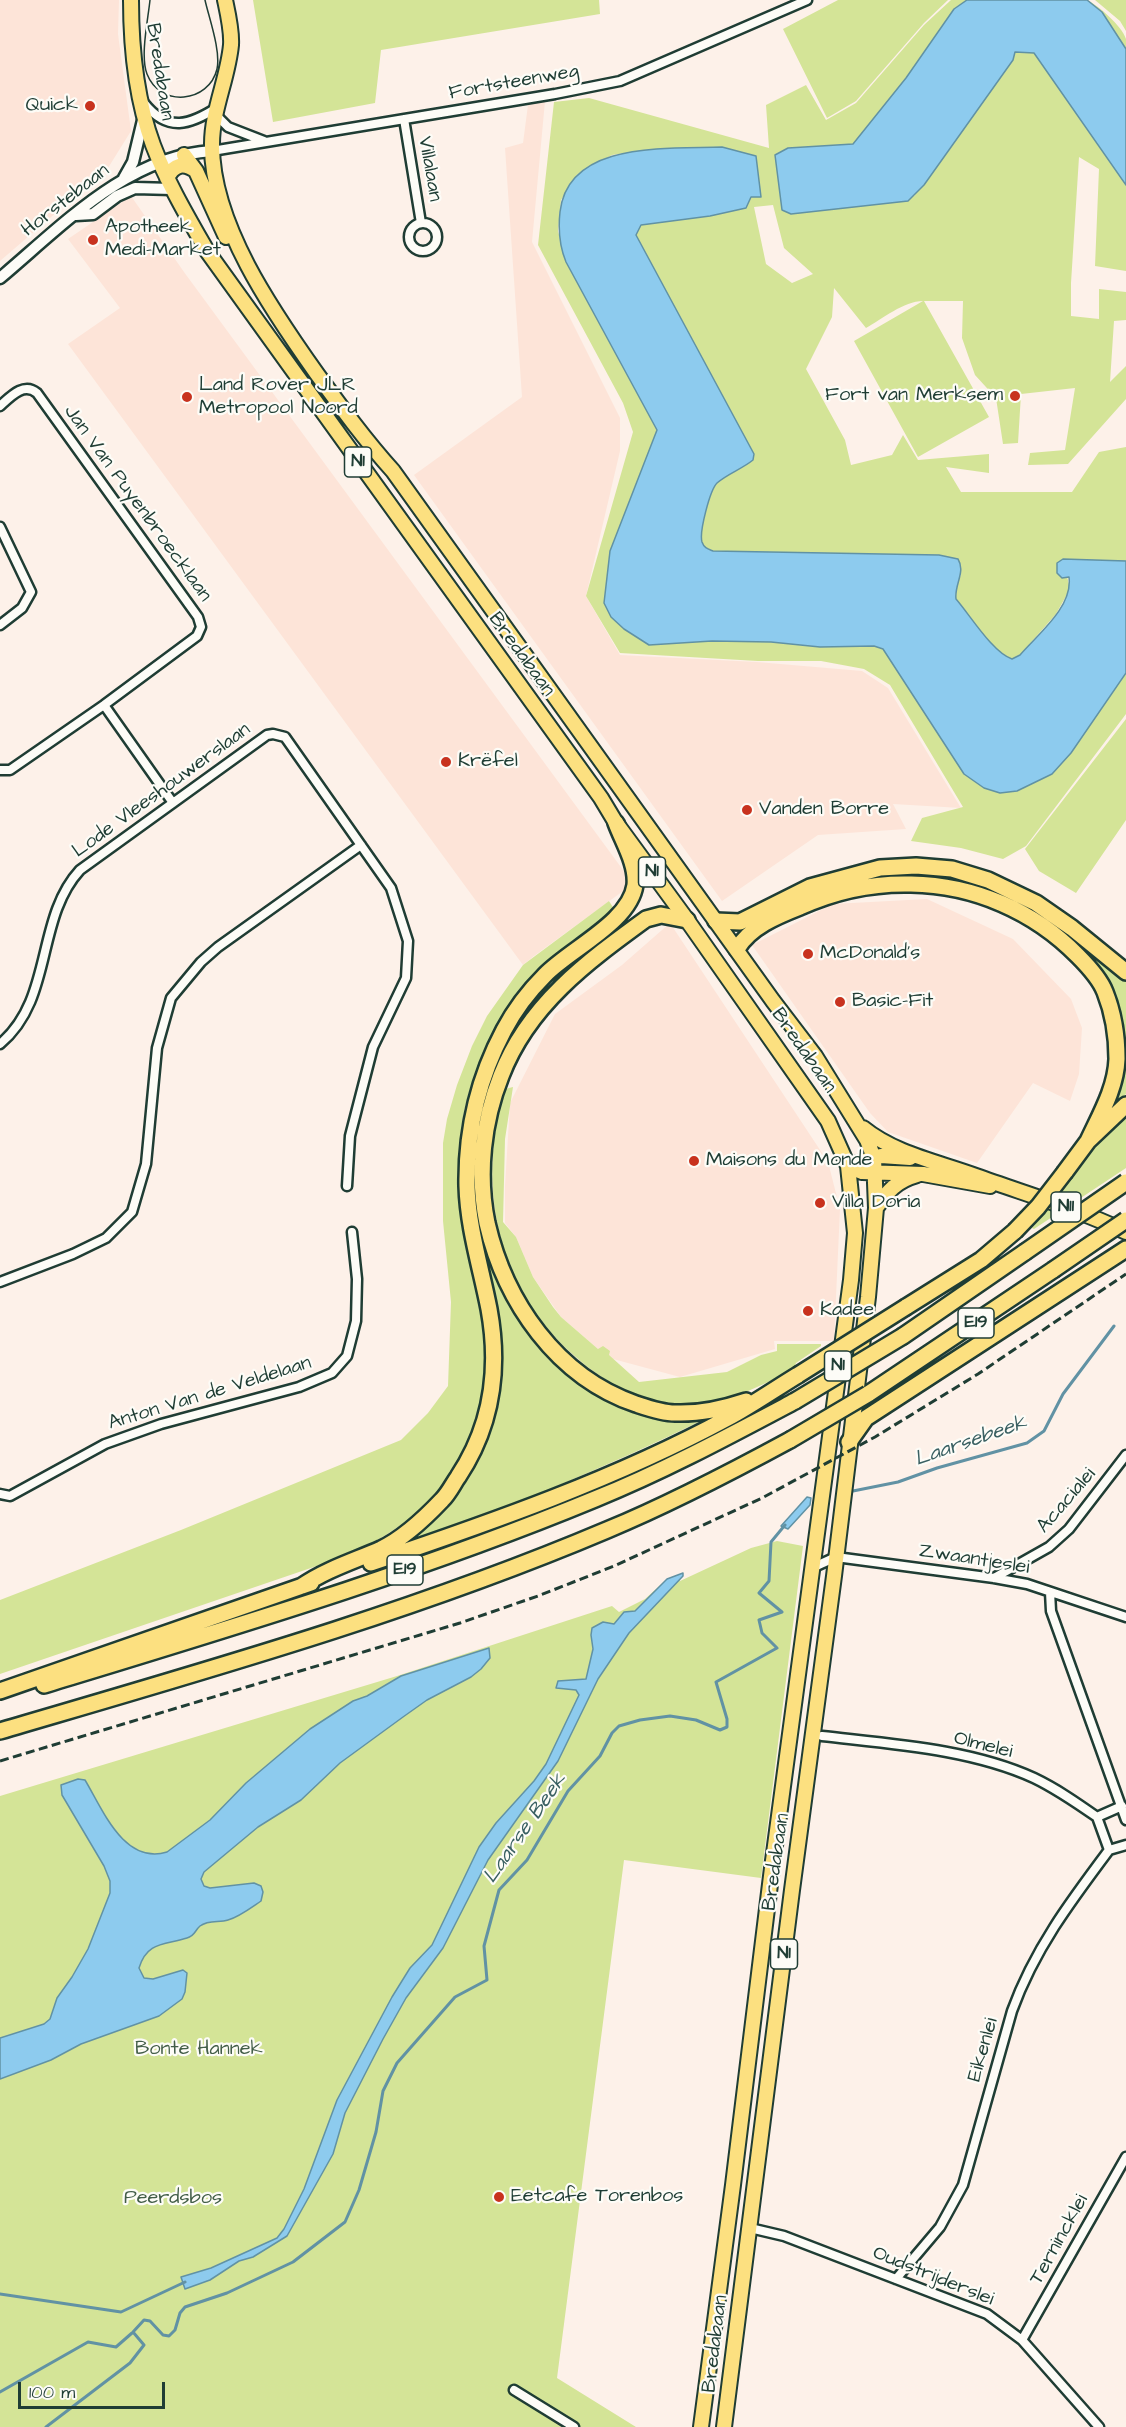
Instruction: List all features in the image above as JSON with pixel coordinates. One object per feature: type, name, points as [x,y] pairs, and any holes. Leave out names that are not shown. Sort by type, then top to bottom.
[{"type":"highway","points":[[302,1586],[320,1573],[384,1548],[415,1526],[444,1498],[471,1458],[482,1433],[489,1410],[494,1364],[489,1312],[474,1240],[467,1188],[467,1142],[477,1093],[498,1042],[519,1008],[546,975],[615,919],[631,899],[635,874],[616,823]]},
{"type":"highway","points":[[716,921],[740,922],[810,886],[880,868],[916,866],[952,869],[987,880],[1036,903],[1072,928],[1126,972]]},
{"type":"highway","points":[[737,949],[750,933],[784,914],[834,894],[875,885],[912,884],[942,887],[1001,902],[1029,916],[1061,938],[1089,967],[1105,990],[1113,1022],[1117,1061],[1106,1103],[1088,1141]]},
{"type":"highway","points":[[687,920],[661,915],[646,919],[567,980],[534,1017],[516,1042],[492,1101],[484,1141],[482,1178],[487,1221],[499,1262],[511,1290],[534,1327],[578,1374],[612,1395],[644,1407],[674,1413],[730,1406],[772,1391]]},
{"type":"highway","points":[[0,1691],[480,1526],[589,1483],[725,1419],[981,1260],[1016,1231],[1038,1207],[1088,1141],[1126,1105]]},
{"type":"highway","name":"E19","points":[[0,1699],[296,1608],[487,1542],[597,1498],[704,1449],[795,1401],[903,1336],[1126,1182]]},
{"type":"highway","name":"E19","points":[[0,1731],[308,1638],[510,1570],[609,1530],[722,1477],[790,1440],[898,1375],[1126,1220]]},
{"type":"highway","points":[[849,1442],[866,1418],[1120,1253]]},
{"type":"main road","name":"Bredabaan","points":[[131,0],[133,51],[144,115],[160,162],[207,251],[601,798],[616,823],[828,1121],[848,1166],[855,1233],[851,1280],[771,1868],[701,2427]]},
{"type":"main road","name":"Bredabaan","points":[[225,0],[231,44],[217,111],[212,151],[224,210],[248,268],[289,334],[357,429],[393,471],[429,520],[773,1001],[815,1056],[859,1125],[875,1165],[876,1208],[863,1337],[724,2427]]},
{"type":"main road","points":[[184,155],[196,171],[228,240],[248,268]]},
{"type":"main road","points":[[170,183],[171,170],[179,165],[188,165],[196,171]]},
{"type":"main road","points":[[407,531],[407,519],[411,515],[420,513],[429,520]]},
{"type":"main road","points":[[754,1016],[765,1018],[769,1016],[774,1007],[773,1001]]},
{"type":"main road","name":"N11","points":[[859,1125],[882,1142],[925,1167]]},
{"type":"main road","name":"N11","points":[[848,1166],[925,1167],[1005,1187],[1091,1215],[1126,1233]]},
{"type":"main road","points":[[876,1208],[891,1186],[925,1167]]},
{"type":"street","name":"Fortsteenweg","points":[[212,151],[620,81],[807,0]]},
{"type":"street","points":[[142,100],[158,117],[180,124],[191,123],[217,111],[228,127],[267,142]]},
{"type":"street","points":[[124,178],[133,162],[144,115]]},
{"type":"street","name":"Villalaan","points":[[404,119],[421,223]]},
{"type":"street","name":"Horstebaan","points":[[0,278],[75,215],[124,178],[160,162],[184,155],[212,151]]},
{"type":"street","points":[[75,215],[93,214],[117,196],[135,188],[170,183]]},
{"type":"street","name":"Jan Van Puyenbroecklaan","points":[[0,406],[21,390],[29,388],[38,393],[198,617],[201,627],[197,636],[104,705],[10,770],[0,770]]},
{"type":"street","points":[[0,527],[31,592],[22,608],[0,625]]},
{"type":"street","points":[[104,705],[173,803]]},
{"type":"street","name":"Lode Vleeshouwerslaan","points":[[0,1044],[10,1036],[28,1008],[42,969],[57,904],[67,884],[80,870],[267,735],[285,736],[392,888],[408,941],[406,978],[373,1047],[350,1136],[347,1186]]},
{"type":"street","points":[[0,1282],[73,1254],[106,1238],[132,1212],[146,1164],[157,1048],[171,998],[201,962],[218,946],[361,845]]},
{"type":"street","name":"Anton Van de Veldelaan","points":[[0,1494],[10,1496],[105,1444],[150,1428],[280,1393],[332,1373],[347,1356],[356,1321],[357,1279],[352,1232]]},
{"type":"street","points":[[842,1335],[863,1337]]},
{"type":"street","name":"Acacialei","points":[[994,1578],[1049,1547],[1069,1529],[1126,1455]]},
{"type":"street","points":[[813,1570],[836,1557]]},
{"type":"street","name":"Zwaantjeslei","points":[[836,1557],[994,1578],[1050,1592],[1126,1617]]},
{"type":"street","points":[[1050,1592],[1052,1611],[1126,1820]]},
{"type":"street","name":"Olmelei","points":[[822,1736],[954,1754],[1007,1767],[1052,1788],[1097,1816]]},
{"type":"street","points":[[1122,1806],[1097,1816],[1109,1850],[1126,1845]]},
{"type":"street","name":"Eikenlei","points":[[896,2279],[933,2237],[963,2185],[997,2062],[1022,1984],[1044,1940],[1109,1850]]},
{"type":"street","name":"Ternincklei","points":[[1022,2340],[1126,2157]]},
{"type":"street","name":"Oudstrijderslei","points":[[750,2228],[784,2236],[987,2314],[1022,2340],[1099,2427]]},
{"type":"street","points":[[514,2390],[574,2427]]},
{"type":"shaded area","points":[[0,0],[119,0],[118,34],[131,131],[108,168],[0,261]]},
{"type":"shaded area","points":[[545,101],[532,242],[620,418],[620,451],[586,596],[620,655],[757,662],[862,671],[888,688],[961,808],[893,804],[906,829],[818,835],[722,901],[414,475],[522,397],[505,148],[523,143],[528,105]]},
{"type":"shaded area","points":[[131,196],[184,272],[626,874],[630,886],[523,965],[68,344],[120,308],[68,239]]},
{"type":"shaded area","points":[[927,899],[1013,939],[1071,999],[1082,1028],[1079,1074],[1070,1101],[1033,1083],[977,1163],[888,1132],[870,1113],[752,945],[833,904]]},
{"type":"shaded area","points":[[670,923],[828,1162],[840,1209],[834,1341],[774,1341],[775,1349],[680,1377],[613,1359],[561,1317],[533,1277],[516,1237],[505,1223],[510,1103],[555,1014],[622,965]]},
{"type":"green space","points":[[253,0],[599,0],[600,14],[381,50],[375,103],[273,122]]},
{"type":"green space","points":[[838,0],[948,0],[924,23],[856,101],[827,118],[783,29]]},
{"type":"green space","points":[[951,0],[967,0],[954,9],[906,78],[853,144],[788,148],[914,196],[1013,60],[1015,52],[1034,53],[1126,185],[1126,271],[1095,266],[1099,169],[1079,157],[1071,316],[1099,319],[1099,289],[1126,292],[1126,320],[1114,321],[1110,382],[1126,366],[1126,399],[1068,464],[1028,465],[1030,453],[1065,450],[1075,388],[1021,394],[1018,443],[1003,444],[996,398],[975,375],[962,338],[963,301],[924,301],[989,417],[918,457],[854,341],[923,301],[901,307],[866,328],[834,288],[832,317],[806,369],[845,440],[851,465],[892,455],[903,435],[918,460],[989,454],[989,473],[946,467],[961,492],[1072,492],[1099,452],[1126,447],[1126,561],[1063,559],[1070,589],[1056,614],[1020,655],[1012,659],[1005,655],[982,633],[956,599],[955,591],[961,574],[939,555],[713,551],[703,544],[701,537],[704,521],[714,487],[753,460],[754,454],[636,235],[641,225],[710,216],[746,208],[751,197],[760,197],[756,156],[722,147],[612,155],[577,175],[561,200],[558,231],[566,262],[657,430],[604,603],[624,629],[649,645],[712,641],[771,642],[820,647],[874,646],[883,649],[964,774],[1000,793],[1017,791],[1052,774],[1071,753],[1126,673],[1126,714],[1026,846],[1003,859],[961,848],[911,841],[922,818],[963,807],[890,685],[864,669],[821,661],[758,661],[620,653],[586,596],[633,432],[623,403],[538,245],[554,102],[589,98],[769,148],[766,105],[806,85],[826,120],[856,103],[924,25]],"holes":[[[773,205],[784,248],[813,274],[792,283],[766,264],[754,207]]]},
{"type":"green space","points":[[1087,0],[1104,12],[1120,28],[1126,39],[1126,49],[1102,12]]},
{"type":"green space","points":[[1095,0],[1126,0],[1126,31],[1120,21]]},
{"type":"green space","points":[[1126,719],[1126,820],[1076,893],[1039,871],[1025,849]]},
{"type":"green space","points":[[1015,899],[1031,907],[1126,977],[1126,1094],[1110,1109],[1119,1078],[1109,996]]},
{"type":"green space","points":[[609,901],[614,909],[546,963],[515,999],[490,1040],[471,1084],[461,1130],[459,1176],[464,1220],[480,1310],[484,1353],[483,1391],[475,1426],[462,1458],[443,1486],[418,1512],[386,1535],[349,1555],[0,1674],[0,1600],[181,1530],[401,1440],[428,1413],[448,1386],[451,1302],[443,1221],[443,1143],[457,1085],[487,1016],[523,965]]},
{"type":"green space","points":[[513,1087],[505,1139],[503,1222],[516,1237],[533,1277],[553,1307],[561,1317],[598,1349],[603,1346],[610,1351],[609,1355],[639,1382],[727,1372],[761,1355],[777,1351],[777,1344],[821,1344],[821,1346],[796,1363],[794,1368],[764,1384],[732,1397],[699,1404],[665,1403],[638,1396],[602,1377],[580,1361],[545,1325],[525,1295],[509,1264],[499,1230],[493,1196],[496,1125],[505,1089]]},
{"type":"green space","points":[[484,1089],[490,1094],[484,1115],[495,1264],[579,1379],[705,1419],[555,1487],[402,1546],[464,1484],[481,1450],[496,1399],[477,1233],[472,1159]]},
{"type":"green space","points":[[1126,1112],[1126,1168],[1034,1229],[1032,1228],[1101,1140]]},
{"type":"green space","name":"Peerdsbos","points":[[777,1541],[803,1546],[761,1878],[624,1860],[557,2378],[636,2427],[0,2427],[0,1796],[397,1676],[612,1606],[619,1612],[645,1599],[667,1579],[677,1575],[680,1581],[751,1548]]},
{"type":"water","points":[[967,0],[1087,0],[1102,12],[1126,49],[1126,185],[1034,53],[1015,52],[1013,60],[924,185],[908,201],[791,214],[782,210],[775,155],[788,148],[853,144],[906,78],[954,9]]},
{"type":"water","points":[[722,147],[756,156],[761,197],[751,197],[746,208],[710,216],[641,225],[636,235],[754,454],[753,460],[714,487],[704,521],[701,537],[703,544],[713,551],[939,555],[958,559],[961,569],[956,599],[990,642],[1012,659],[1020,655],[1053,619],[1066,599],[1069,577],[1062,578],[1057,573],[1057,563],[1063,559],[1126,561],[1126,673],[1071,753],[1052,774],[1017,791],[1000,793],[984,788],[964,774],[883,649],[874,646],[820,647],[771,642],[712,641],[649,645],[624,629],[611,617],[604,603],[610,551],[657,430],[566,262],[560,237],[560,212],[567,189],[581,172],[601,160],[650,149]]},
{"type":"water","points":[[807,1497],[811,1498],[810,1505],[788,1529],[781,1526]]},
{"type":"water","points":[[683,1573],[683,1576],[629,1633],[598,1679],[558,1761],[488,1860],[443,1948],[406,1998],[383,2039],[345,2113],[333,2154],[287,2236],[253,2257],[239,2261],[210,2280],[185,2289],[181,2277],[211,2268],[277,2238],[284,2229],[304,2189],[337,2100],[392,1997],[410,1968],[432,1945],[479,1847],[496,1823],[534,1781],[546,1764],[579,1695],[576,1690],[556,1688],[558,1681],[586,1679],[593,1649],[592,1628],[603,1622],[614,1624],[624,1612],[635,1611],[667,1579]]},
{"type":"water","points":[[489,1648],[490,1658],[471,1677],[427,1700],[340,1763],[301,1800],[258,1827],[204,1872],[201,1879],[204,1886],[210,1888],[254,1883],[261,1886],[263,1892],[261,1901],[237,1917],[203,1924],[190,1937],[152,1948],[142,1959],[139,1968],[144,1978],[153,1979],[183,1970],[187,1973],[182,1999],[159,2016],[81,2044],[51,2060],[0,2079],[0,2038],[44,2024],[50,2019],[57,1998],[88,1949],[110,1893],[110,1881],[104,1866],[62,1795],[61,1785],[78,1779],[85,1780],[108,1819],[127,1843],[152,1854],[167,1852],[210,1820],[246,1783],[310,1729],[353,1701],[367,1696],[401,1676]]},
{"type":"waterway","name":"Laarsebeek","points":[[853,1491],[898,1482],[937,1468],[1027,1443],[1044,1431],[1063,1394],[1114,1326]]},
{"type":"waterway","name":"Laarse Beek","points":[[46,2427],[130,2363],[144,2345],[133,2332],[144,2320],[150,2321],[163,2335],[169,2336],[175,2330],[180,2313],[185,2307],[227,2293],[293,2262],[345,2222],[359,2190],[376,2132],[383,2091],[397,2063],[455,1997],[487,1980],[484,1946],[499,1890],[527,1860],[568,1791],[600,1756],[612,1733],[619,1726],[640,1720],[670,1716],[696,1720],[720,1730],[727,1727],[727,1719],[716,1682],[777,1648],[762,1633],[759,1620],[782,1612],[759,1593],[769,1581],[771,1542],[785,1525]]},
{"type":"waterway","points":[[0,2294],[121,2312],[185,2282]]},
{"type":"waterway","points":[[0,2392],[88,2342],[116,2347],[132,2333]]},
{"type":"tram line","points":[[150,0],[144,48],[147,74],[153,85],[162,92],[184,97],[205,89],[217,69],[216,44],[205,0]]},
{"type":"railway","points":[[0,1761],[460,1623],[614,1566],[762,1498],[875,1437],[978,1374],[1126,1274]]},
{"type":"place","name":"Quick","points":[[90,106]]},
{"type":"place","name":"Apotheek Medi-Market","points":[[93,240]]},
{"type":"place","name":"Fort van Merksem","points":[[1015,396]]},
{"type":"place","name":"Land Rover JLR Metropool Noord","points":[[187,397]]},
{"type":"place","name":"Krëfel","points":[[446,762]]},
{"type":"place","name":"Vanden Borre","points":[[747,810]]},
{"type":"place","name":"McDonald's","points":[[808,954]]},
{"type":"place","name":"Basic-Fit","points":[[840,1002]]},
{"type":"place","name":"Maisons du Monde","points":[[694,1161]]},
{"type":"place","name":"Villa Doria","points":[[820,1203]]},
{"type":"place","name":"Kadee","points":[[808,1311]]},
{"type":"place","name":"Eetcafe Torenbos","points":[[499,2197]]},
{"type":"park label","name":"Bonte Hannek","points":[[199,2050]]}]
